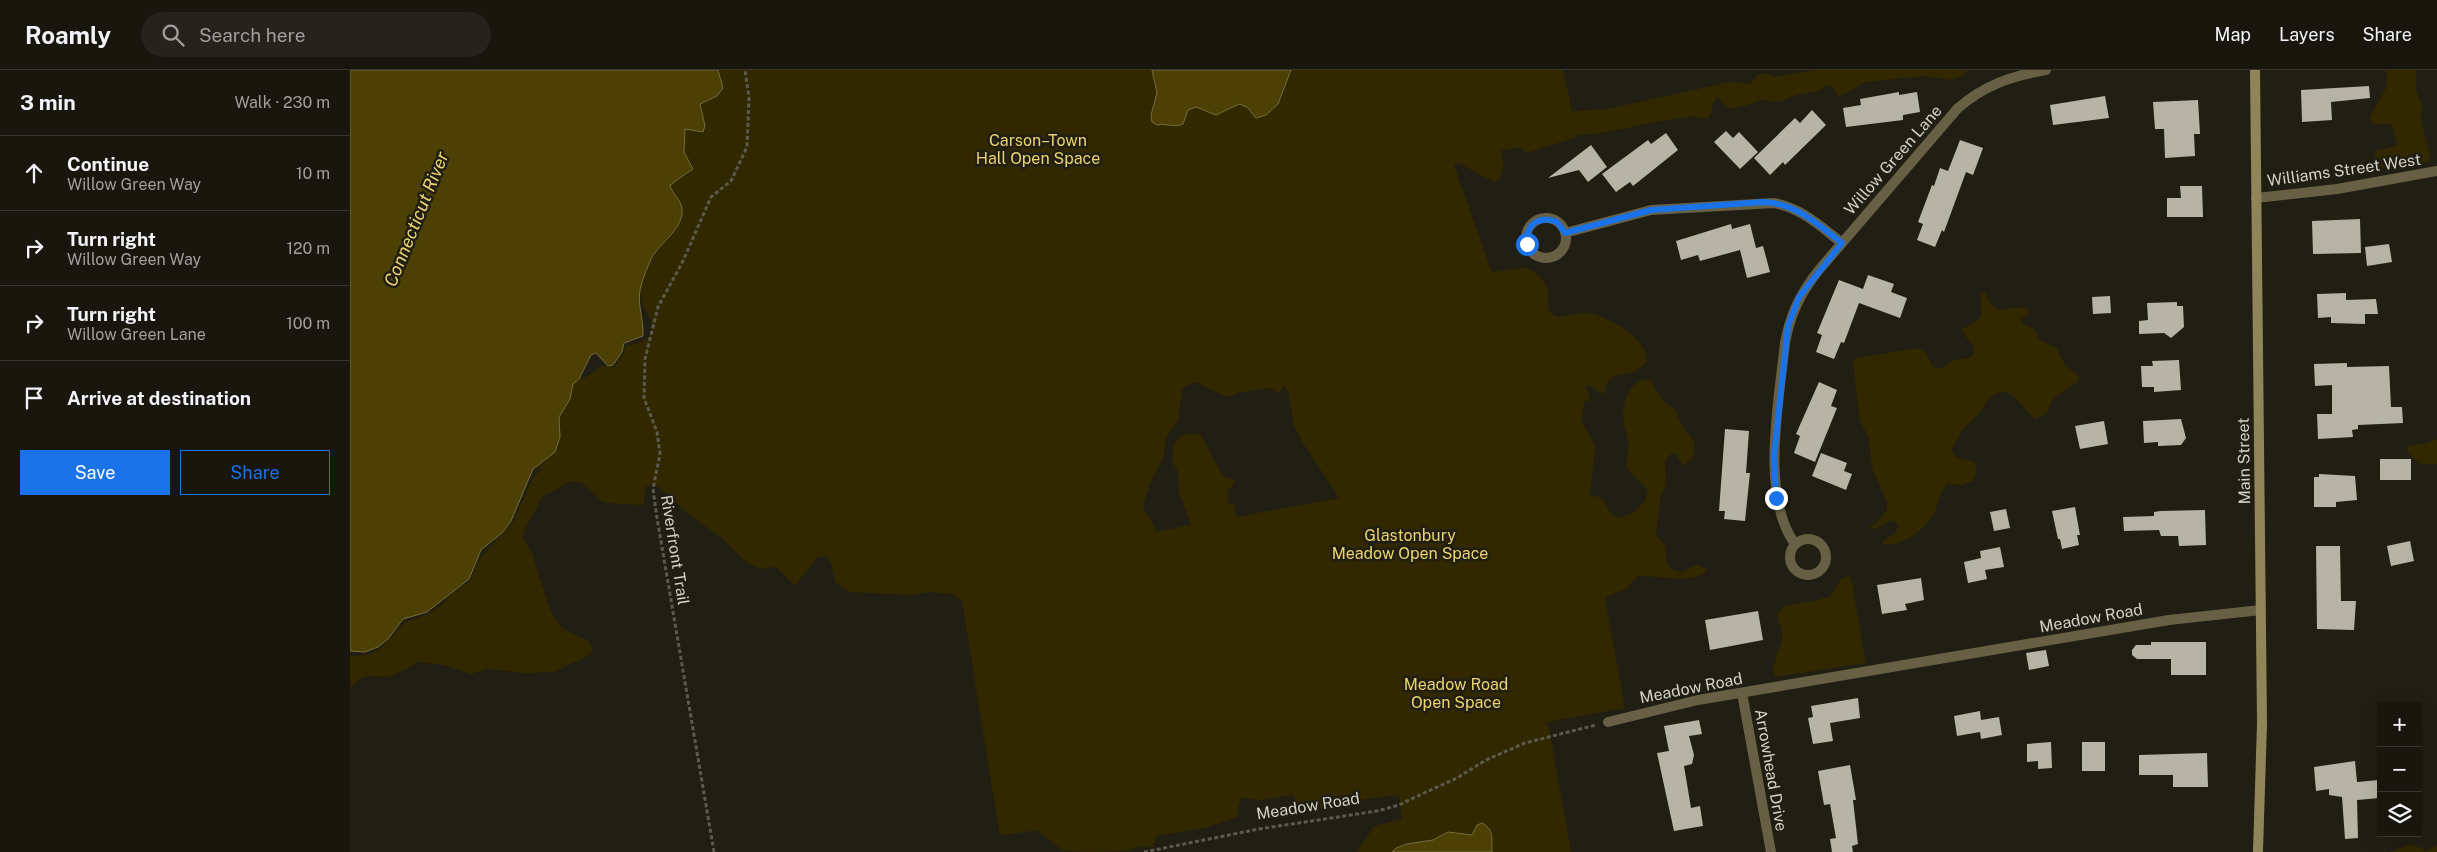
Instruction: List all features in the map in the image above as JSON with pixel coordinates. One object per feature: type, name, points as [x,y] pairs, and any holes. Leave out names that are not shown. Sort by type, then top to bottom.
[{"type":"main road","name":"Main Street","points":[[2255,70],[2261,761],[2258,852]]},
{"type":"street","name":"Willow Green Lane","points":[[1795,544],[1783,525],[1778,512],[1774,474],[1785,343],[1788,326],[1799,297],[1842,243],[1949,118],[1969,99],[2002,80],[2046,70]]},
{"type":"street","name":"Williams Street West","points":[[2256,198],[2329,190],[2437,171]]},
{"type":"street","points":[[1565,233],[1651,210],[1774,203],[1790,207],[1805,214],[1842,243]]},
{"type":"street","name":"Meadow Road","points":[[1608,722],[1669,706],[1742,693],[2169,620],[2260,610]]},
{"type":"street","name":"Arrowhead Drive","points":[[1742,693],[1771,852]]},
{"type":"path","name":"Riverfront Trail","points":[[714,852],[657,518],[653,488],[660,454],[657,432],[644,398],[645,359],[658,307],[683,261],[711,198],[731,180],[748,147],[750,97],[745,70]]},
{"type":"path","name":"Meadow Road","points":[[1144,852],[1259,829],[1377,811],[1399,805],[1457,778],[1486,760],[1525,742],[1608,722]]},
{"type":"path","points":[[1174,852],[1177,846]]},
{"type":"green space","points":[[718,70],[1563,70],[1572,111],[1608,109],[1729,82],[1750,84],[1757,75],[1763,73],[1777,77],[1814,70],[1969,70],[1962,76],[1952,80],[1923,76],[1866,82],[1841,96],[1838,96],[1833,87],[1829,85],[1815,92],[1797,95],[1779,102],[1764,100],[1733,109],[1726,106],[1718,97],[1714,101],[1708,118],[1699,119],[1696,116],[1597,134],[1577,135],[1577,137],[1530,152],[1523,151],[1520,147],[1501,150],[1502,173],[1498,180],[1494,182],[1459,163],[1454,165],[1491,270],[1495,272],[1526,267],[1545,282],[1548,292],[1548,308],[1552,314],[1564,316],[1585,313],[1604,318],[1634,336],[1646,353],[1647,362],[1634,372],[1613,376],[1607,382],[1604,393],[1599,393],[1590,385],[1586,386],[1590,398],[1589,402],[1585,400],[1581,421],[1595,448],[1591,495],[1602,498],[1612,514],[1618,517],[1629,515],[1644,502],[1647,496],[1648,491],[1626,467],[1629,443],[1623,418],[1627,395],[1636,384],[1650,380],[1662,400],[1675,410],[1684,429],[1695,442],[1693,457],[1683,466],[1676,454],[1673,453],[1665,459],[1666,484],[1661,496],[1656,535],[1666,547],[1666,561],[1670,568],[1677,572],[1683,572],[1696,565],[1706,568],[1707,571],[1693,578],[1638,576],[1626,589],[1606,597],[1605,601],[1624,708],[1548,722],[1571,852],[1405,852],[1394,850],[1392,852],[1357,852],[1374,826],[1402,819],[1399,795],[1349,801],[1306,812],[1301,810],[1293,795],[1259,800],[1241,798],[1236,818],[1204,828],[1156,836],[1153,847],[1142,846],[1123,851],[1063,851],[1037,830],[1000,836],[962,601],[952,594],[930,592],[911,595],[849,592],[836,583],[831,563],[826,556],[818,557],[796,584],[793,584],[776,567],[760,569],[746,562],[724,540],[688,514],[660,488],[653,485],[645,487],[644,505],[604,503],[583,484],[572,481],[543,496],[524,531],[523,538],[532,553],[549,607],[563,629],[589,641],[593,651],[586,657],[554,672],[526,673],[487,669],[471,674],[443,665],[419,662],[389,677],[369,676],[361,678],[350,688],[350,656],[366,655],[379,650],[404,623],[430,613],[443,604],[450,595],[470,581],[479,559],[513,522],[533,478],[543,467],[533,469],[555,452],[560,437],[559,417],[570,399],[573,384],[579,378],[587,377],[601,366],[614,367],[624,353],[626,346],[640,343],[649,336],[651,320],[642,302],[641,295],[657,292],[639,295],[641,285],[652,258],[675,229],[681,216],[682,209],[679,199],[670,185],[689,174],[693,166],[684,152],[685,129],[701,133],[705,126],[700,104],[717,96],[721,80]],"holes":[[[1195,382],[1227,397],[1238,393],[1268,388],[1279,393],[1284,386],[1289,394],[1293,423],[1303,443],[1339,498],[1236,517],[1234,504],[1227,503],[1229,499],[1227,491],[1235,483],[1233,479],[1227,478],[1222,474],[1201,435],[1190,433],[1180,436],[1173,446],[1172,460],[1178,472],[1179,492],[1191,525],[1156,532],[1153,523],[1144,510],[1144,503],[1151,481],[1164,457],[1165,439],[1178,421],[1182,391],[1186,386]]]},
{"type":"green space","points":[[2385,70],[2416,70],[2416,90],[2422,107],[2421,119],[2430,158],[2428,162],[2387,170],[2380,166],[2374,155],[2376,151],[2397,144],[2392,124],[2373,124],[2370,119],[2387,83]]},
{"type":"green space","points":[[1981,292],[1985,293],[1991,304],[1999,310],[2024,307],[2029,310],[2028,315],[2021,318],[2021,323],[2034,329],[2040,340],[2057,348],[2065,365],[2079,376],[2078,381],[2056,396],[2047,413],[2036,420],[2011,394],[2001,391],[1990,397],[1978,415],[1964,428],[1952,449],[1955,457],[1975,462],[1977,471],[1973,481],[1963,485],[1947,484],[1934,513],[1919,531],[1898,543],[1883,544],[1882,541],[1896,533],[1898,525],[1894,520],[1884,523],[1877,529],[1869,528],[1880,519],[1887,509],[1887,502],[1873,471],[1868,436],[1860,421],[1853,361],[1856,358],[1919,348],[1926,353],[1933,367],[1941,369],[1953,360],[1969,358],[1974,353],[1974,347],[1961,330],[1980,318]]},
{"type":"green space","points":[[2437,439],[2437,464],[2421,464],[2408,453],[2408,446],[2428,443]]},
{"type":"green space","points":[[1849,576],[1866,663],[1776,677],[1773,669],[1783,636],[1777,614],[1785,605],[1815,601],[1831,596],[1841,579]]},
{"type":"green space","points":[[2411,844],[2427,851],[2437,845],[2437,852],[2389,852]]},
{"type":"water","name":"Connecticut River","points":[[350,70],[718,70],[723,88],[717,96],[700,104],[705,126],[703,132],[685,129],[684,152],[693,169],[670,185],[681,205],[682,216],[676,229],[652,257],[643,279],[639,298],[643,336],[624,343],[622,352],[613,365],[608,366],[596,353],[591,355],[579,379],[573,384],[570,399],[559,417],[560,437],[555,452],[533,469],[511,521],[503,532],[481,550],[469,579],[427,612],[403,619],[388,639],[378,647],[365,652],[350,651]]},
{"type":"water","points":[[1152,70],[1291,70],[1278,104],[1266,115],[1256,118],[1247,107],[1239,104],[1216,115],[1196,107],[1188,110],[1183,124],[1177,126],[1157,125],[1152,122],[1151,115],[1157,93]]},
{"type":"water","points":[[1482,823],[1491,832],[1492,852],[1392,852],[1396,848],[1407,844],[1433,840],[1448,832],[1472,835],[1477,825]]},
{"type":"building","points":[[2369,86],[2370,98],[2331,102],[2332,120],[2302,122],[2301,90]]},
{"type":"building","points":[[1899,92],[1899,95],[1917,92],[1920,112],[1903,115],[1903,120],[1846,127],[1843,108],[1861,105],[1860,99]]},
{"type":"building","points":[[2105,96],[2109,118],[2053,125],[2050,105]]},
{"type":"building","points":[[2198,100],[2200,134],[2194,134],[2195,156],[2165,158],[2164,129],[2155,129],[2153,102]]},
{"type":"building","points":[[1812,110],[1826,125],[1785,165],[1783,162],[1770,175],[1754,158],[1795,118],[1800,123]]},
{"type":"building","points":[[1726,131],[1733,138],[1739,132],[1758,152],[1740,169],[1714,142]]},
{"type":"building","points":[[1666,133],[1678,150],[1633,186],[1630,182],[1616,192],[1602,174],[1648,140],[1651,144]]},
{"type":"building","points":[[1960,140],[1983,148],[1973,175],[1966,172],[1944,232],[1942,230],[1935,247],[1917,240],[1923,224],[1918,222],[1940,168],[1948,171]]},
{"type":"building","points":[[1591,145],[1607,167],[1588,182],[1579,170],[1548,178]]},
{"type":"building","points":[[2180,186],[2202,186],[2203,217],[2167,217],[2167,198],[2181,198]]},
{"type":"building","points":[[2360,219],[2361,253],[2313,254],[2312,221]]},
{"type":"building","points":[[1731,224],[1732,229],[1750,224],[1756,248],[1763,246],[1770,272],[1747,278],[1740,250],[1700,261],[1698,255],[1681,260],[1676,241]]},
{"type":"building","points":[[2389,244],[2392,262],[2367,266],[2365,247]]},
{"type":"building","points":[[1868,275],[1894,284],[1891,292],[1907,298],[1900,318],[1859,303],[1844,343],[1841,342],[1834,359],[1816,352],[1822,335],[1817,333],[1839,280],[1863,289]]},
{"type":"building","points":[[2346,293],[2346,300],[2376,299],[2378,314],[2365,314],[2365,324],[2331,323],[2331,317],[2318,318],[2317,294]]},
{"type":"building","points":[[2110,296],[2111,313],[2093,314],[2092,297]]},
{"type":"building","points":[[2177,302],[2177,306],[2183,306],[2184,327],[2171,338],[2164,333],[2139,334],[2139,321],[2148,320],[2147,303]]},
{"type":"building","points":[[2179,360],[2181,390],[2154,392],[2154,387],[2142,387],[2141,366],[2153,366],[2152,361]]},
{"type":"building","points":[[2347,363],[2347,367],[2389,366],[2391,407],[2402,407],[2403,423],[2358,425],[2358,429],[2352,430],[2353,437],[2318,439],[2317,414],[2332,414],[2332,385],[2315,386],[2314,364]]},
{"type":"building","points":[[1819,382],[1837,390],[1831,406],[1837,408],[1815,462],[1794,453],[1800,436],[1796,434]]},
{"type":"building","points":[[2181,419],[2186,438],[2181,445],[2158,446],[2158,442],[2144,443],[2143,421]]},
{"type":"building","points":[[2104,421],[2108,444],[2080,449],[2075,426]]},
{"type":"building","points":[[1725,429],[1749,431],[1746,473],[1750,473],[1745,521],[1724,519],[1725,511],[1719,511]]},
{"type":"building","points":[[1821,453],[1847,463],[1844,471],[1852,474],[1846,490],[1812,476]]},
{"type":"building","points":[[2380,459],[2411,459],[2411,480],[2380,480]]},
{"type":"building","points":[[2319,474],[2355,476],[2357,500],[2336,502],[2336,507],[2314,507],[2314,477],[2319,477]]},
{"type":"building","points":[[2075,507],[2080,535],[2077,535],[2079,545],[2062,549],[2052,511]]},
{"type":"building","points":[[2006,509],[2010,528],[1994,531],[1990,512]]},
{"type":"building","points":[[2205,510],[2206,545],[2179,546],[2178,536],[2161,536],[2159,530],[2124,531],[2123,517],[2154,516],[2154,512],[2160,511]]},
{"type":"building","points":[[2410,541],[2414,561],[2391,566],[2387,546]]},
{"type":"building","points":[[2316,546],[2340,546],[2341,601],[2356,601],[2354,630],[2317,629]]},
{"type":"building","points":[[2000,547],[2004,567],[1985,570],[1987,579],[1968,583],[1964,562],[1981,558],[1980,551]]},
{"type":"building","points":[[1921,578],[1924,600],[1905,604],[1907,610],[1882,614],[1877,585]]},
{"type":"building","points":[[1758,611],[1763,640],[1710,650],[1705,620]]},
{"type":"building","points":[[2151,642],[2206,642],[2206,675],[2171,675],[2171,659],[2137,659],[2132,655],[2132,650],[2136,645],[2151,645]]},
{"type":"building","points":[[2046,650],[2049,666],[2029,670],[2026,653]]},
{"type":"building","points":[[1858,698],[1860,718],[1830,723],[1833,741],[1813,744],[1808,718],[1813,717],[1811,706]]},
{"type":"building","points":[[1980,711],[1981,720],[1999,717],[2002,735],[1981,739],[1980,732],[1957,736],[1954,716]]},
{"type":"building","points":[[1699,720],[1702,734],[1689,736],[1694,755],[1692,764],[1684,766],[1691,808],[1700,806],[1703,826],[1674,831],[1657,753],[1669,751],[1664,726]]},
{"type":"building","points":[[2051,742],[2052,768],[2038,769],[2038,761],[2027,762],[2027,744]]},
{"type":"building","points":[[2082,742],[2105,742],[2105,771],[2082,771]]},
{"type":"building","points":[[2207,753],[2208,787],[2173,787],[2173,775],[2139,775],[2139,755]]},
{"type":"building","points":[[2355,761],[2357,782],[2377,780],[2377,798],[2357,800],[2358,838],[2345,839],[2342,797],[2329,795],[2329,789],[2316,791],[2314,767]]},
{"type":"building","points":[[1850,765],[1856,800],[1853,800],[1858,844],[1852,846],[1853,852],[1832,852],[1830,839],[1836,838],[1830,804],[1824,805],[1818,771]]},
{"type":"route","points":[[1527,244],[1528,230],[1537,220],[1544,218],[1557,222],[1562,226],[1565,233],[1631,214],[1662,208],[1763,202],[1785,205],[1796,209],[1842,243],[1799,297],[1788,326],[1774,456],[1776,498]]},
{"type":"park label","name":"Carson–Town Hall Open Space","points":[[1038,149]]},
{"type":"park label","name":"Glastonbury Meadow Open Space","points":[[1410,544]]},
{"type":"park label","name":"Meadow Road Open Space","points":[[1456,693]]}]
